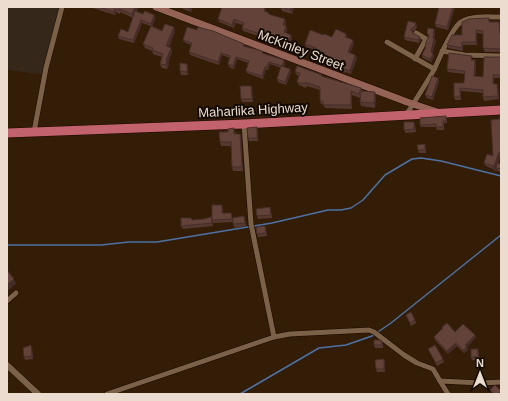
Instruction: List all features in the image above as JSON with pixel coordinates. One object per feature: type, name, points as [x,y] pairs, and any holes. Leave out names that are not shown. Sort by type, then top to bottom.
[{"type":"highway","name":"Maharlika Highway","points":[[7,133],[244,124],[501,110]]},
{"type":"main road","name":"McKinley Street","points":[[156,7],[438,113]]},
{"type":"street","points":[[34,132],[46,68],[62,7]]},
{"type":"street","points":[[406,115],[434,69],[442,51],[458,24],[462,21],[482,17],[501,17]]},
{"type":"street","points":[[414,59],[426,39],[416,33]]},
{"type":"street","points":[[387,42],[414,59],[434,69]]},
{"type":"street","points":[[442,51],[465,55],[501,56]]},
{"type":"street","points":[[244,124],[251,224],[274,337]]},
{"type":"street","points":[[7,301],[16,293]]},
{"type":"street","points":[[107,394],[274,337],[290,334],[369,330],[374,332],[404,355],[433,369],[448,394]]},
{"type":"street","points":[[7,365],[38,394]]},
{"type":"street","points":[[440,381],[481,383],[501,382]]},
{"type":"shaded area","points":[[7,7],[62,7],[45,75],[7,70]]},
{"type":"building","points":[[100,7],[135,7],[132,14],[119,9],[115,9],[113,12]]},
{"type":"building","points":[[222,7],[265,8],[264,11],[269,13],[268,14],[285,19],[283,25],[286,26],[284,32],[291,35],[288,43],[242,28],[244,23],[234,19],[232,25],[218,19]]},
{"type":"building","points":[[282,7],[291,7],[290,10]]},
{"type":"building","points":[[439,7],[453,7],[447,27],[435,24]]},
{"type":"building","points":[[135,11],[143,14],[145,11],[154,15],[151,24],[141,20],[133,40],[118,36],[121,29],[128,32]]},
{"type":"building","points":[[489,18],[489,22],[499,22],[501,50],[483,48],[483,31],[476,30],[476,42],[462,42],[462,48],[447,45],[452,35],[462,35],[462,22],[469,19]]},
{"type":"building","points":[[408,21],[416,23],[411,30],[420,37],[418,40],[404,37]]},
{"type":"building","points":[[165,24],[174,27],[166,46],[171,48],[166,60],[166,65],[160,64],[163,54],[152,50],[153,48],[143,44],[151,26],[162,31]]},
{"type":"building","points":[[187,27],[197,30],[198,27],[213,31],[244,44],[243,46],[259,50],[263,52],[262,53],[284,60],[282,66],[269,62],[267,67],[265,67],[262,76],[246,71],[249,61],[236,57],[233,66],[228,64],[230,56],[221,53],[218,62],[189,52],[192,43],[183,40]]},
{"type":"building","points":[[428,28],[434,29],[431,52],[433,54],[430,59],[422,55],[429,36],[427,33]]},
{"type":"building","points":[[336,29],[346,34],[345,37],[353,40],[348,52],[355,55],[350,71],[336,67],[337,64],[323,58],[322,60],[312,57],[316,48],[305,44],[310,30],[332,37]]},
{"type":"building","points":[[449,53],[472,56],[471,60],[475,60],[474,76],[483,77],[484,57],[501,57],[501,75],[493,75],[493,84],[497,84],[498,96],[483,97],[483,90],[460,88],[460,97],[454,97],[454,83],[464,83],[465,71],[447,69]]},
{"type":"building","points":[[180,63],[187,64],[187,72],[180,71]]},
{"type":"building","points":[[281,66],[290,69],[285,82],[277,79]]},
{"type":"building","points":[[297,66],[322,75],[321,76],[361,88],[359,94],[351,91],[351,105],[323,105],[323,101],[320,101],[320,87],[305,82],[305,84],[297,82],[300,73],[295,72]]},
{"type":"building","points":[[432,76],[438,78],[432,97],[425,95]]},
{"type":"building","points":[[240,86],[251,86],[252,99],[241,99]]},
{"type":"building","points":[[361,91],[375,92],[374,103],[360,102]]},
{"type":"building","points":[[500,114],[501,152],[499,152],[493,169],[493,166],[484,163],[487,154],[493,156],[491,120],[500,119]]},
{"type":"building","points":[[446,116],[446,121],[443,121],[443,127],[436,127],[436,124],[420,125],[420,118]]},
{"type":"building","points":[[404,122],[414,122],[414,129],[404,130]]},
{"type":"building","points":[[257,127],[257,138],[248,138],[247,128]]},
{"type":"building","points":[[234,128],[234,134],[240,134],[242,167],[232,167],[231,142],[220,142],[219,132],[228,132],[228,129]]},
{"type":"building","points":[[425,144],[425,150],[418,150],[417,145]]},
{"type":"building","points":[[497,163],[501,164],[501,169],[496,168]]},
{"type":"building","points":[[212,205],[222,205],[222,213],[231,213],[232,219],[212,220]]},
{"type":"building","points":[[270,207],[271,215],[257,216],[256,209]]},
{"type":"building","points":[[244,216],[245,223],[233,224],[233,218]]},
{"type":"building","points":[[211,217],[212,223],[181,226],[181,218],[191,218],[192,220]]},
{"type":"building","points":[[265,226],[266,233],[257,234],[256,227]]},
{"type":"building","points":[[7,270],[14,279],[7,285]]},
{"type":"building","points":[[411,312],[415,320],[410,323],[406,315]]},
{"type":"building","points":[[447,323],[455,332],[463,324],[475,335],[465,345],[467,347],[463,350],[456,343],[447,351],[434,337]]},
{"type":"building","points":[[374,340],[382,341],[382,345],[374,345]]},
{"type":"building","points":[[31,345],[32,356],[24,357],[23,348]]},
{"type":"building","points":[[435,345],[443,359],[436,363],[428,349]]},
{"type":"building","points":[[471,349],[478,349],[478,357],[471,357]]},
{"type":"building","points":[[384,359],[384,369],[376,369],[375,360]]},
{"type":"building","points":[[495,385],[501,391],[498,394],[494,394],[490,390]]},
{"type":"waterway","points":[[7,245],[101,245],[129,242],[157,242],[272,223],[328,210],[351,208],[363,200],[385,175],[412,159],[421,158],[441,161],[501,176]]},
{"type":"waterway","points":[[240,394],[319,348],[346,345],[372,336],[391,323],[501,235]]}]
